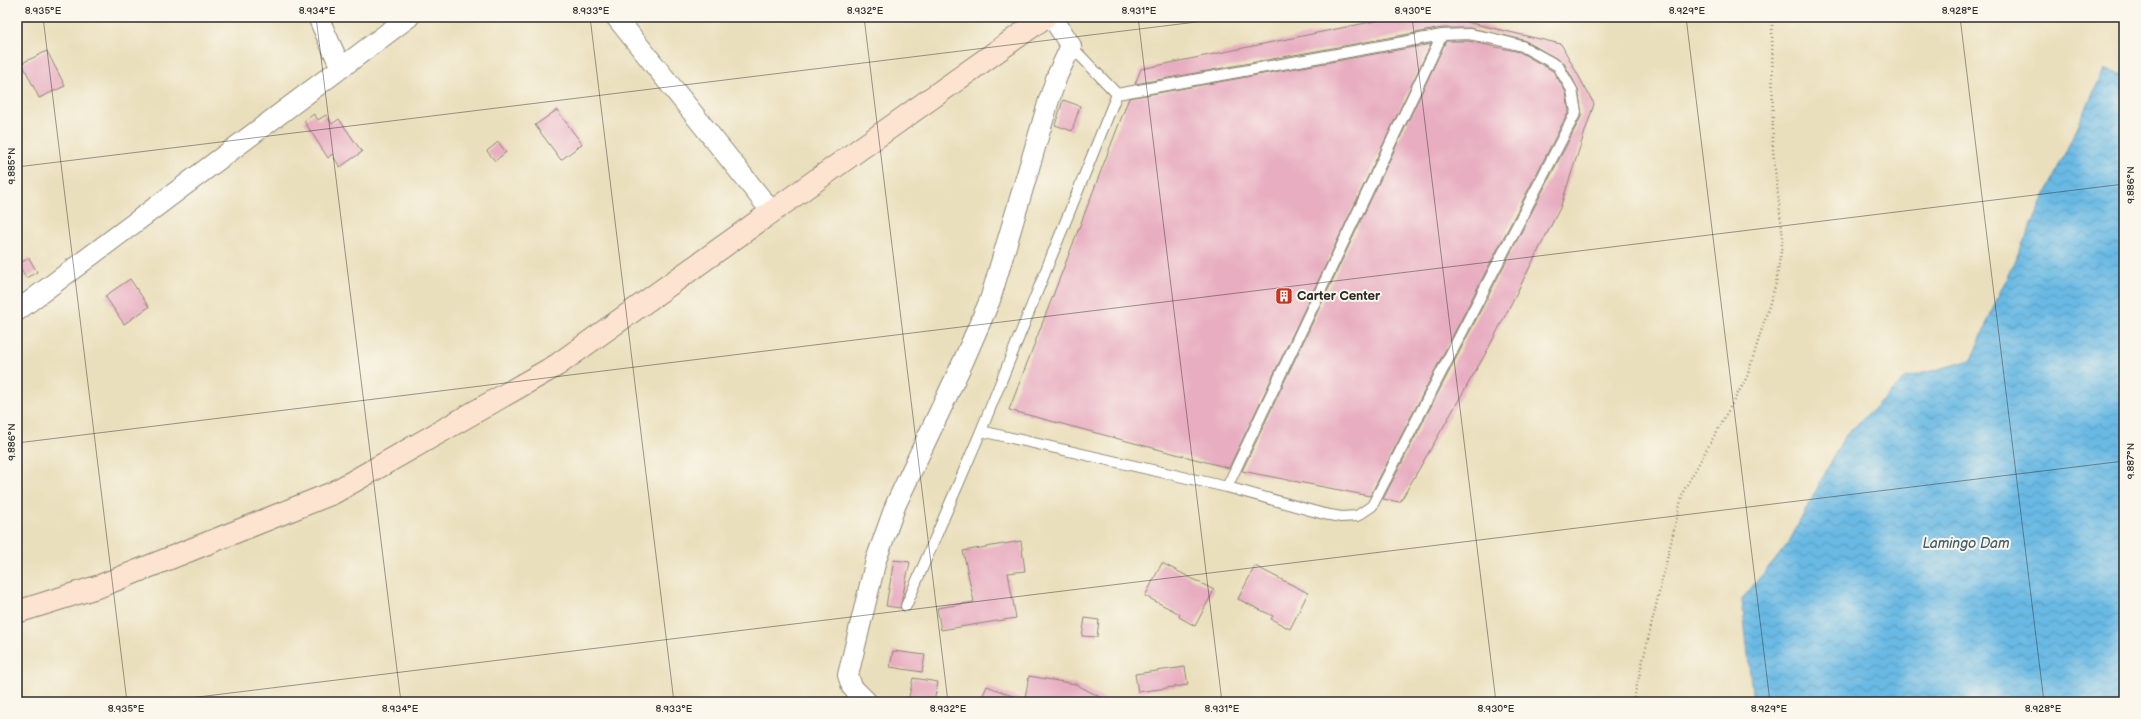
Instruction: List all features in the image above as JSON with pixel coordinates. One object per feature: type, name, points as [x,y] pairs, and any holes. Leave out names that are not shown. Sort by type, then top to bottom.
[{"type":"main road","points":[[17,612],[100,586],[334,492],[557,365],[1045,17]]},
{"type":"street","points":[[318,17],[341,68]]},
{"type":"street","points":[[17,311],[409,17]]},
{"type":"street","points":[[616,17],[772,212]]},
{"type":"street","points":[[867,702],[852,687],[848,675],[876,560],[896,504],[963,362],[990,300],[1049,100],[1057,76],[1071,46],[1052,17]]},
{"type":"lane","points":[[980,431],[1227,487],[1324,514],[1341,517],[1357,516],[1372,506],[1576,112],[1572,90],[1558,66],[1522,46],[1470,34],[1442,35],[1117,94]]},
{"type":"lane","points":[[1227,487],[1442,35]]},
{"type":"lane","points":[[1071,46],[1117,94]]},
{"type":"lane","points":[[906,606],[980,431],[1117,94]]},
{"type":"path","points":[[1633,702],[1684,492],[1747,377],[1776,283],[1783,238],[1773,151],[1772,17]]},
{"type":"water","name":"Lamingo Dam","points":[[2104,70],[2124,75],[2124,702],[1753,702],[1742,599],[1788,544],[1844,437],[1906,378],[1971,360],[2001,290]]},
{"type":"building","points":[[1395,17],[1445,17],[1561,44],[1594,104],[1560,208],[1487,351],[1400,502],[1383,499],[1582,115],[1578,89],[1564,63],[1524,40],[1470,28],[1442,28],[1135,84],[1141,69]]},
{"type":"building","points":[[1446,41],[1468,41],[1520,52],[1553,71],[1566,92],[1569,111],[1370,496],[1242,471]]},
{"type":"building","points":[[1431,44],[1229,468],[1009,410],[1129,98]]},
{"type":"building","points":[[47,51],[65,86],[39,98],[22,63]]},
{"type":"building","points":[[1063,100],[1080,106],[1072,131],[1055,125]]},
{"type":"building","points":[[557,110],[582,144],[561,160],[535,125]]},
{"type":"building","points":[[314,114],[318,120],[326,115],[332,124],[339,119],[362,152],[340,167],[332,154],[328,158],[304,121]]},
{"type":"building","points":[[498,142],[506,152],[495,161],[487,151]]},
{"type":"building","points":[[29,258],[37,272],[26,278],[18,264]]},
{"type":"building","points":[[130,279],[149,307],[124,324],[105,296]]},
{"type":"building","points":[[1021,541],[1025,571],[1008,573],[1016,618],[941,630],[937,608],[974,602],[963,551]]},
{"type":"building","points":[[894,560],[910,562],[900,608],[886,606]]},
{"type":"building","points":[[1162,563],[1214,590],[1195,626],[1179,617],[1180,614],[1145,596]]},
{"type":"building","points":[[1255,566],[1308,593],[1290,629],[1271,619],[1273,616],[1238,599]]},
{"type":"building","points":[[1085,618],[1099,620],[1097,637],[1082,636]]},
{"type":"building","points":[[893,651],[925,655],[922,672],[890,667]]},
{"type":"building","points":[[1185,667],[1188,685],[1138,692],[1135,674]]},
{"type":"building","points":[[1029,676],[1075,684],[1110,702],[1043,702],[1025,698]]},
{"type":"building","points":[[913,678],[938,682],[934,702],[908,702]]},
{"type":"building","points":[[987,686],[1025,701],[1025,702],[980,702]]},
{"type":"place","name":"Carter Center","points":[[1284,296]]}]
